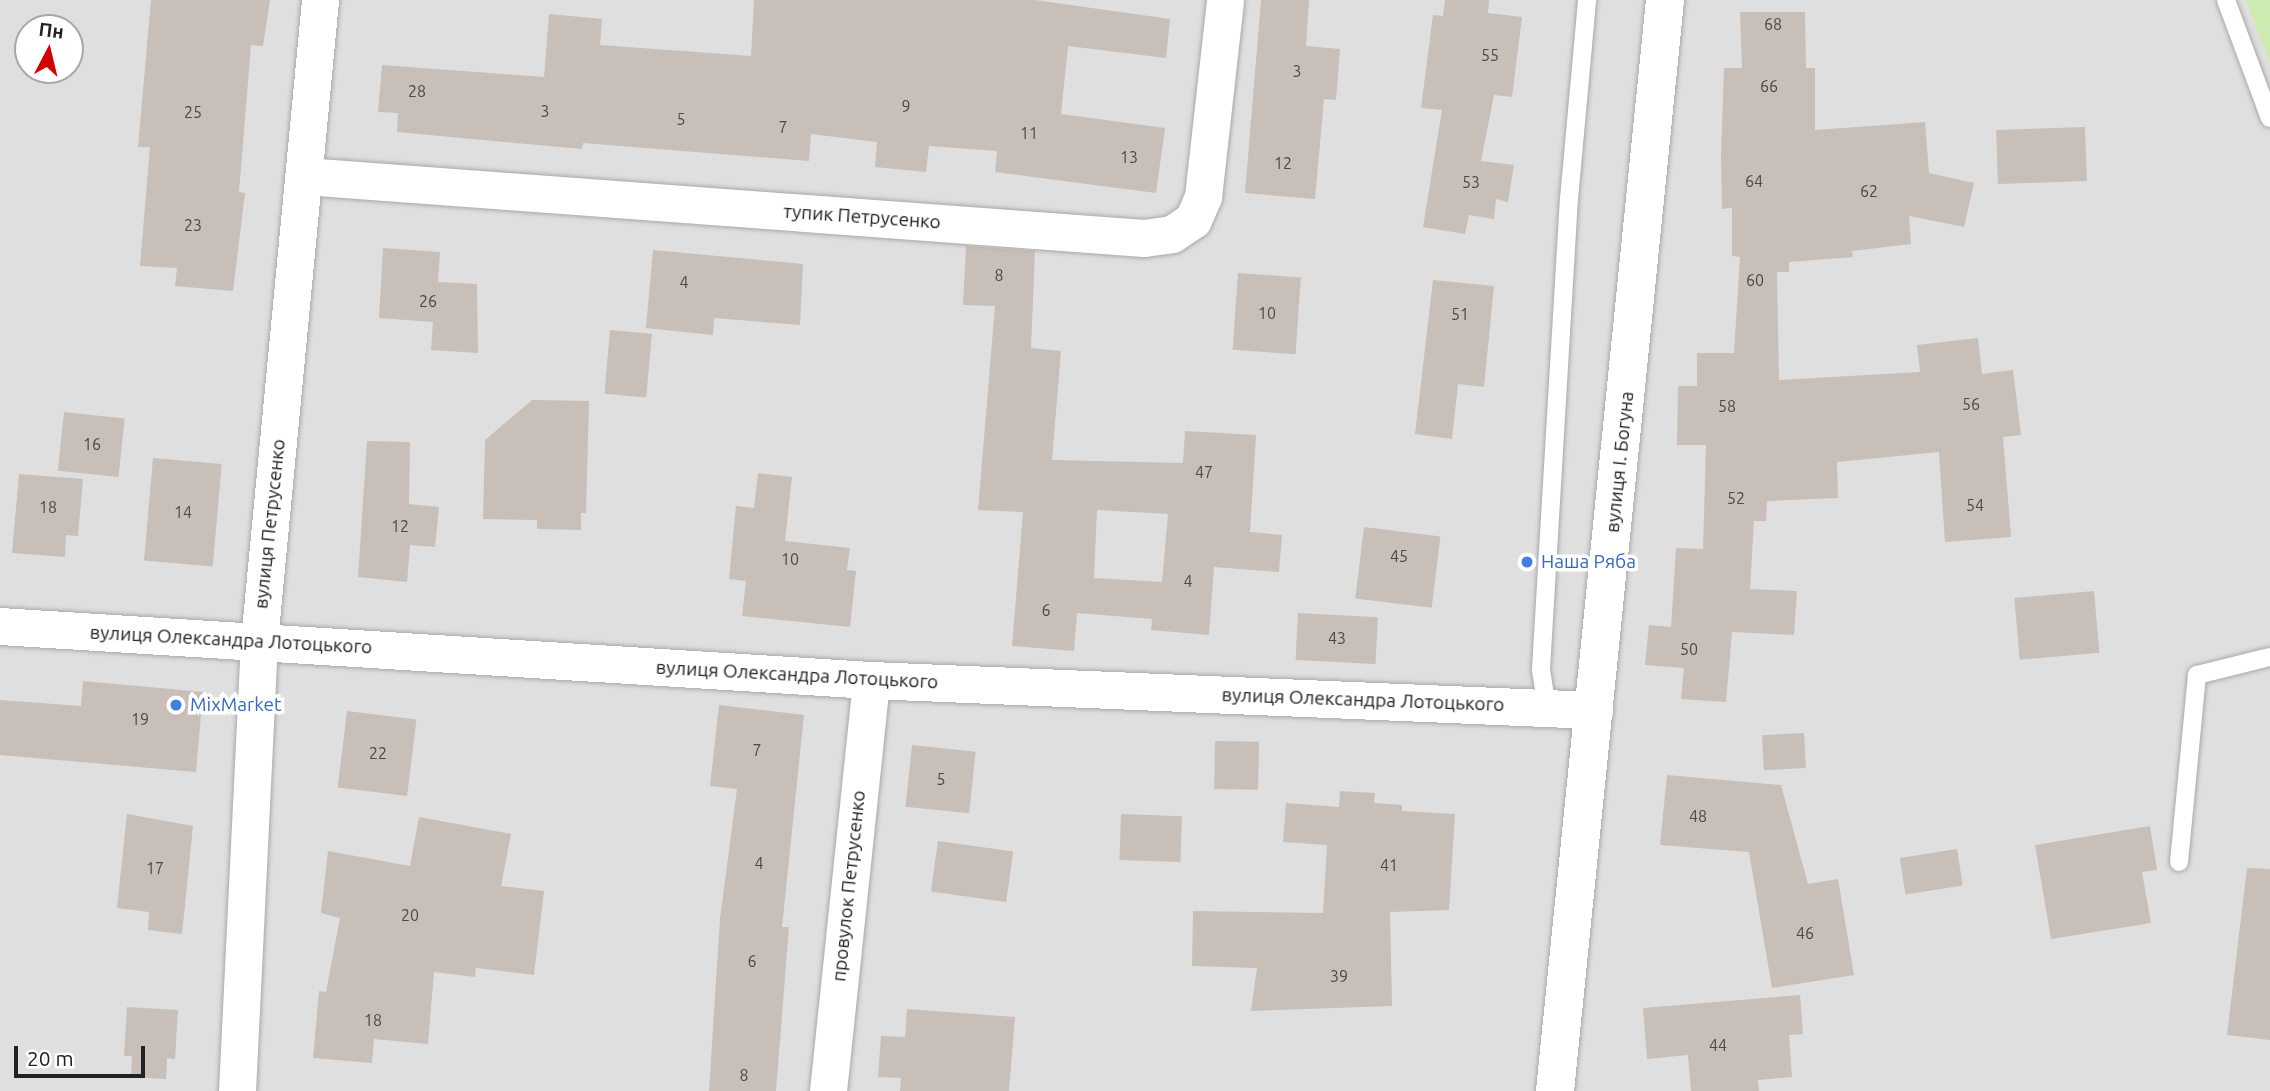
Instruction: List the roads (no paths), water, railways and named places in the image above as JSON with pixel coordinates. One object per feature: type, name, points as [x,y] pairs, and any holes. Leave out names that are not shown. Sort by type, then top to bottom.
[{"type":"street","name":"вулиця Петрусенко","points":[[237,1091],[259,641],[320,0]]},
{"type":"street","name":"тупик Петрусенко","points":[[304,176],[1144,238],[1172,234],[1193,220],[1203,197],[1225,0]]},
{"type":"street","name":"вулиця І. Богуна","points":[[1555,1091],[1665,0]]},
{"type":"street","name":"вулиця Олександра Лотоцького","points":[[0,626],[871,680],[1594,710]]},
{"type":"street","name":"провулок Петрусенко","points":[[828,1091],[871,680]]},
{"type":"lane","points":[[1547,708],[1542,656],[1569,199],[1587,0]]},
{"type":"lane","points":[[2226,0],[2270,118]]},
{"type":"lane","points":[[2179,862],[2197,675],[2270,657]]},
{"type":"place","name":"Наша Ряба","points":[[1527,562]]},
{"type":"place","name":"MixMarket","points":[[176,705]]}]
